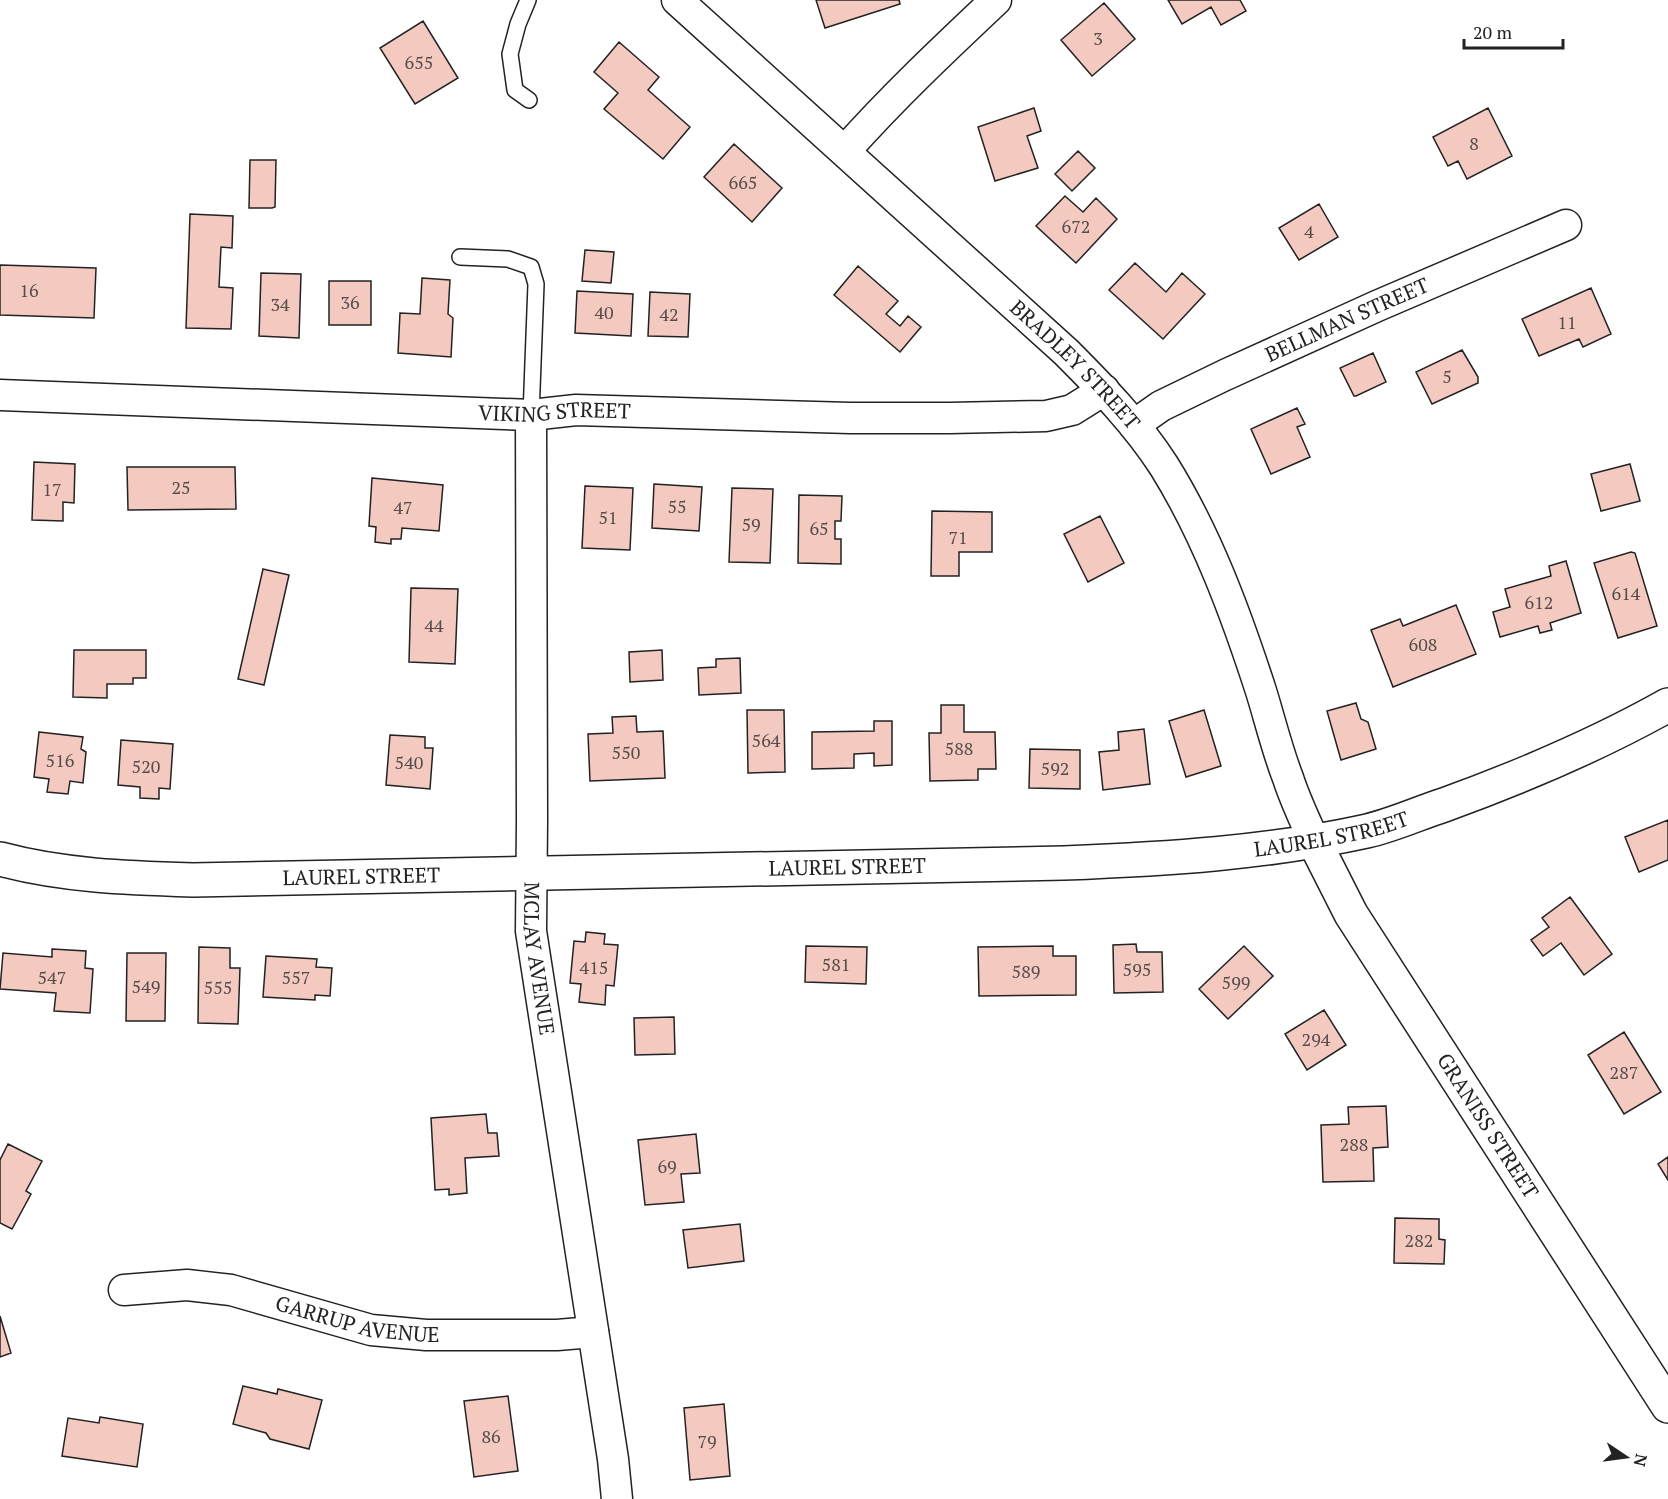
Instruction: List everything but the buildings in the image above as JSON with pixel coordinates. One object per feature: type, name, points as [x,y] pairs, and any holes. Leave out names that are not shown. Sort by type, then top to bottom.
[{"type":"street","name":"BRADLEY STREET","points":[[678,0],[1033,322],[1104,390],[1134,425],[1164,466],[1198,528],[1222,584],[1253,669],[1287,778],[1314,841]]},
{"type":"street","points":[[845,151],[864,128],[996,0]]},
{"type":"street","name":"BELLMAN STREET","points":[[1134,425],[1161,406],[1225,375],[1377,306],[1566,225]]},
{"type":"street","name":"VIKING STREET","points":[[0,395],[531,415],[576,410],[861,418],[950,418],[1046,416],[1072,410],[1104,390]]},
{"type":"street","name":"MCLAY AVENUE","points":[[531,415],[531,932],[613,1459],[617,1499]]},
{"type":"street","name":"LAUREL STREET","points":[[0,859],[60,871],[118,878],[193,880],[1064,863],[1163,859],[1248,851],[1370,830],[1486,790],[1596,743],[1668,705]]},
{"type":"street","name":"GRANISS STREET","points":[[1314,841],[1351,914],[1668,1406]]},
{"type":"street","name":"GARRUP AVENUE","points":[[124,1290],[187,1286],[231,1290],[371,1330],[426,1335],[556,1335],[593,1332]]},
{"type":"lane","points":[[528,0],[518,24],[510,54],[515,90],[528,100]]},
{"type":"lane","points":[[460,257],[508,258],[531,267],[536,284],[531,415]]}]
